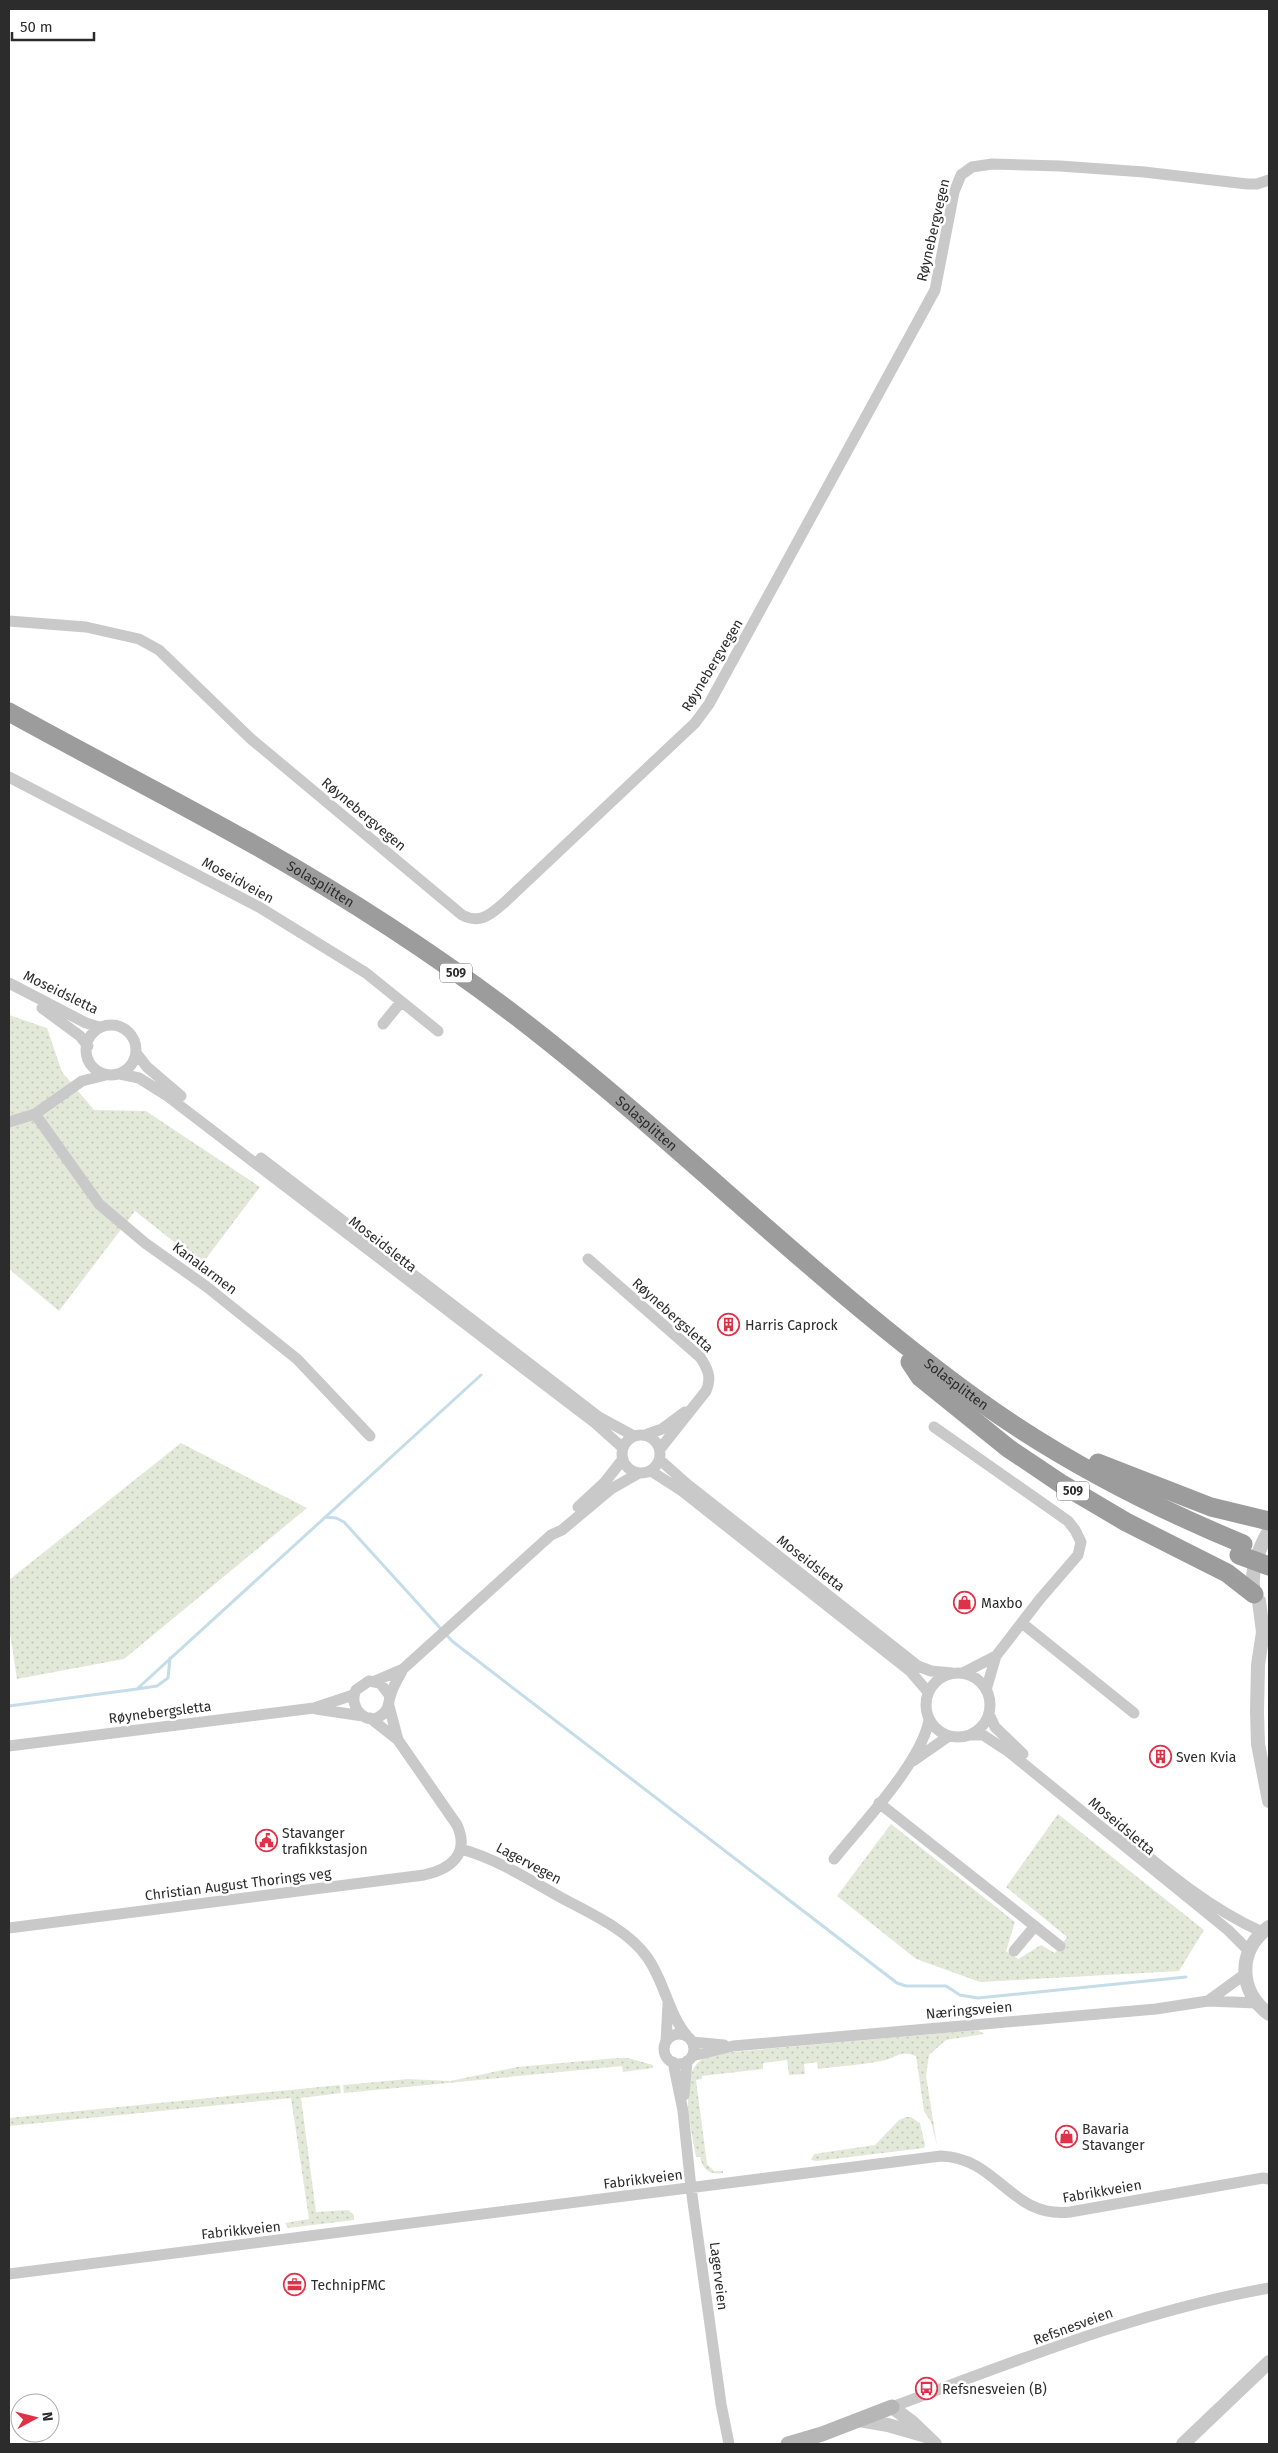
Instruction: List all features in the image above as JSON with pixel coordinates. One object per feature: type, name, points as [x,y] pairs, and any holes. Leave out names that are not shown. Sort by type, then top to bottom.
[{"type":"highway","name":"Solasplitten","points":[[9,712],[291,866],[399,933],[475,986],[583,1071],[890,1331],[980,1401],[1074,1461],[1241,1549],[1269,1566]]},
{"type":"highway","name":"Solasplitten","points":[[9,726],[256,860],[393,943],[430,969],[522,1037],[574,1079],[910,1362],[985,1419],[1067,1472],[1134,1507],[1241,1549],[1269,1554]]},
{"type":"highway","name":"509","points":[[910,1362],[920,1377],[1008,1448],[1092,1502],[1192,1557],[1227,1573],[1261,1601]]},
{"type":"highway","name":"509","points":[[980,1401],[996,1405],[1044,1436],[1103,1464],[1211,1507],[1269,1521]]},
{"type":"main road","points":[[788,2444],[892,2408]]},
{"type":"street","name":"Røynebergvegen","points":[[9,621],[86,627],[139,639],[159,650],[250,738],[412,874],[462,915],[471,920],[483,918],[505,902],[695,723],[709,704],[935,290],[948,220],[961,174],[972,167],[992,164],[1098,168],[1246,184],[1257,184],[1269,180]]},
{"type":"street","name":"Moseidveien","points":[[9,777],[258,907],[366,973],[438,1031]]},
{"type":"street","name":"Moseidsletta","points":[[9,983],[86,1023],[99,1027]]},
{"type":"street","name":"Moseidsletta","points":[[9,992],[50,1013],[80,1036],[87,1052]]},
{"type":"street","points":[[383,1024],[401,1002]]},
{"type":"street","points":[[9,1122],[34,1114],[72,1088],[82,1081],[106,1075],[120,1074],[131,1066],[137,1054],[135,1040],[126,1029],[112,1024],[99,1027],[88,1038],[87,1052],[80,1079],[72,1088]]},
{"type":"street","points":[[87,1052],[94,1069],[106,1075]]},
{"type":"street","name":"Moseidsletta","points":[[137,1054],[171,1088],[412,1275],[599,1416],[639,1435]]},
{"type":"street","name":"Moseidsletta","points":[[120,1074],[139,1078],[166,1095],[594,1423],[623,1454]]},
{"type":"street","name":"Kanalarmen","points":[[34,1114],[99,1204],[145,1243],[206,1287],[297,1359],[370,1436]]},
{"type":"street","name":"Røynebergsletta","points":[[588,1259],[700,1357],[707,1367],[709,1384],[660,1455]]},
{"type":"street","name":"Røynebergsletta","points":[[639,1435],[662,1429],[697,1404]]},
{"type":"street","points":[[934,1428],[1068,1521],[1081,1542],[1078,1555],[996,1656],[986,1690]]},
{"type":"street","points":[[461,1849],[460,1832],[452,1816],[398,1740],[354,1707],[353,1695],[359,1685],[375,1681],[403,1669],[551,1536],[562,1530],[621,1481],[639,1473],[651,1471],[660,1455],[655,1440],[639,1435],[627,1441],[623,1454],[605,1482],[557,1526],[551,1536]]},
{"type":"street","points":[[623,1454],[628,1468],[639,1473]]},
{"type":"street","name":"Moseidsletta","points":[[660,1455],[694,1490],[918,1666],[931,1671],[958,1673]]},
{"type":"street","name":"Moseidsletta","points":[[651,1471],[682,1491],[910,1672],[928,1692]]},
{"type":"street","points":[[1269,1531],[1253,1575],[1261,1601],[1263,1632],[1256,1685],[1258,1744],[1269,1802]]},
{"type":"street","points":[[1192,1557],[1223,1578],[1246,1598],[1257,1623],[1260,1650]]},
{"type":"street","points":[[1022,1623],[1134,1713]]},
{"type":"street","points":[[834,1859],[912,1762],[926,1734],[929,1720],[926,1701],[928,1692],[934,1683],[996,1656]]},
{"type":"street","points":[[366,1717],[382,1715],[403,1669]]},
{"type":"street","points":[[929,1720],[948,1736],[960,1737],[978,1730],[989,1714],[990,1702],[986,1690],[972,1676],[958,1673]]},
{"type":"street","points":[[375,1681],[384,1686],[398,1740]]},
{"type":"street","name":"Røynebergsletta","points":[[9,1746],[314,1708],[353,1695]]},
{"type":"street","name":"Røynebergsletta","points":[[314,1708],[366,1717]]},
{"type":"street","name":"Moseidsletta","points":[[989,1714],[995,1727],[1014,1746],[1166,1871],[1232,1919],[1266,1930]]},
{"type":"street","name":"Moseidsletta","points":[[970,1734],[983,1735],[1010,1752],[1228,1930],[1248,1951]]},
{"type":"street","points":[[912,1762],[948,1736]]},
{"type":"street","points":[[879,1803],[1060,1946]]},
{"type":"street","name":"Christian August Thorings veg","points":[[9,1928],[424,1876],[447,1867],[461,1849]]},
{"type":"street","name":"Lagervegen","points":[[461,1849],[492,1859],[620,1931],[645,1954],[661,1979],[677,2024],[690,2039]]},
{"type":"street","points":[[1014,1951],[1035,1926]]},
{"type":"street","points":[[1266,1930],[1248,1951],[1245,1974],[1250,1994],[1256,2003],[1269,2014]]},
{"type":"street","name":"Næringsveien","points":[[1208,2001],[1245,1974]]},
{"type":"street","name":"Lagervegen","points":[[666,2042],[668,1997]]},
{"type":"street","name":"Næringsveien","points":[[690,2059],[733,2046],[1156,2009],[1208,2001],[1256,2003]]},
{"type":"street","points":[[676,2035],[690,2039],[694,2049],[690,2059],[680,2064],[673,2062],[666,2055],[666,2042],[676,2035]]},
{"type":"street","name":"Næringsveien","points":[[690,2039],[733,2046]]},
{"type":"street","name":"Lagerveien","points":[[683,2111],[690,2059]]},
{"type":"street","name":"Lagerveien","points":[[673,2062],[683,2111],[691,2188],[721,2404],[729,2444]]},
{"type":"street","name":"Fabrikkveien","points":[[9,2274],[932,2157],[952,2156],[975,2164],[1035,2209],[1061,2213],[1267,2177]]},
{"type":"street","name":"Refsnesveien","points":[[892,2408],[1113,2327],[1210,2300],[1269,2288]]},
{"type":"street","points":[[1183,2444],[1269,2362]]},
{"type":"street","points":[[892,2408],[912,2422],[930,2440]]},
{"type":"street","points":[[859,2420],[888,2425],[930,2440]]},
{"type":"green space","points":[[9,1015],[47,1028],[62,1072],[94,1110],[146,1111],[260,1187],[202,1264],[135,1211],[59,1311],[9,1269]]},
{"type":"green space","points":[[181,1443],[307,1508],[124,1659],[17,1679],[9,1627],[9,1580]]},
{"type":"green space","points":[[1058,1814],[1204,1930],[1179,1971],[980,1982],[916,1959],[837,1896],[891,1824],[1015,1922],[1006,1951],[1018,1959],[1041,1945],[1055,1953],[1067,1937],[1006,1887]]},
{"type":"green space","points":[[978,2030],[984,2034],[946,2040],[929,2055],[926,2076],[937,2145],[931,2122],[924,2111],[916,2056],[905,2054],[866,2064],[818,2069],[817,2062],[804,2064],[805,2074],[789,2075],[787,2060],[763,2063],[763,2069],[702,2076],[702,2079],[696,2080],[707,2164],[714,2171],[723,2171],[723,2173],[708,2171],[700,2157],[696,2157],[689,2118],[688,2088],[691,2075],[697,2064],[706,2057],[721,2053]]},
{"type":"green space","points":[[628,2058],[653,2065],[653,2068],[623,2072],[622,2066],[344,2093],[343,2085],[408,2079],[450,2081],[517,2067]]},
{"type":"green space","points":[[340,2085],[341,2093],[301,2098],[316,2212],[348,2210],[354,2215],[354,2220],[288,2228],[285,2223],[309,2219],[291,2098],[9,2126],[9,2118]]},
{"type":"green space","points":[[911,2117],[920,2123],[924,2148],[817,2161],[811,2160],[814,2154],[875,2145],[899,2120]]},
{"type":"waterway","points":[[9,1706],[137,1689],[481,1375]]},
{"type":"waterway","points":[[325,1517],[336,1518],[344,1522],[452,1641],[897,1983],[906,1986],[946,1986],[960,1995],[978,1998],[1186,1977]]},
{"type":"waterway","points":[[137,1689],[157,1686],[168,1678],[170,1658]]},
{"type":"place","name":"Harris Caprock","points":[[729,1325]]},
{"type":"place","name":"Maxbo","points":[[965,1603]]},
{"type":"place","name":"Sven Kvia","points":[[1160,1757]]},
{"type":"place","name":"Stavanger trafikkstasjon","points":[[266,1841]]},
{"type":"place","name":"Bavaria Stavanger","points":[[1066,2137]]},
{"type":"place","name":"TechnipFMC","points":[[295,2285]]},
{"type":"place","name":"Refsnesveien (B)","points":[[926,2389]]}]
